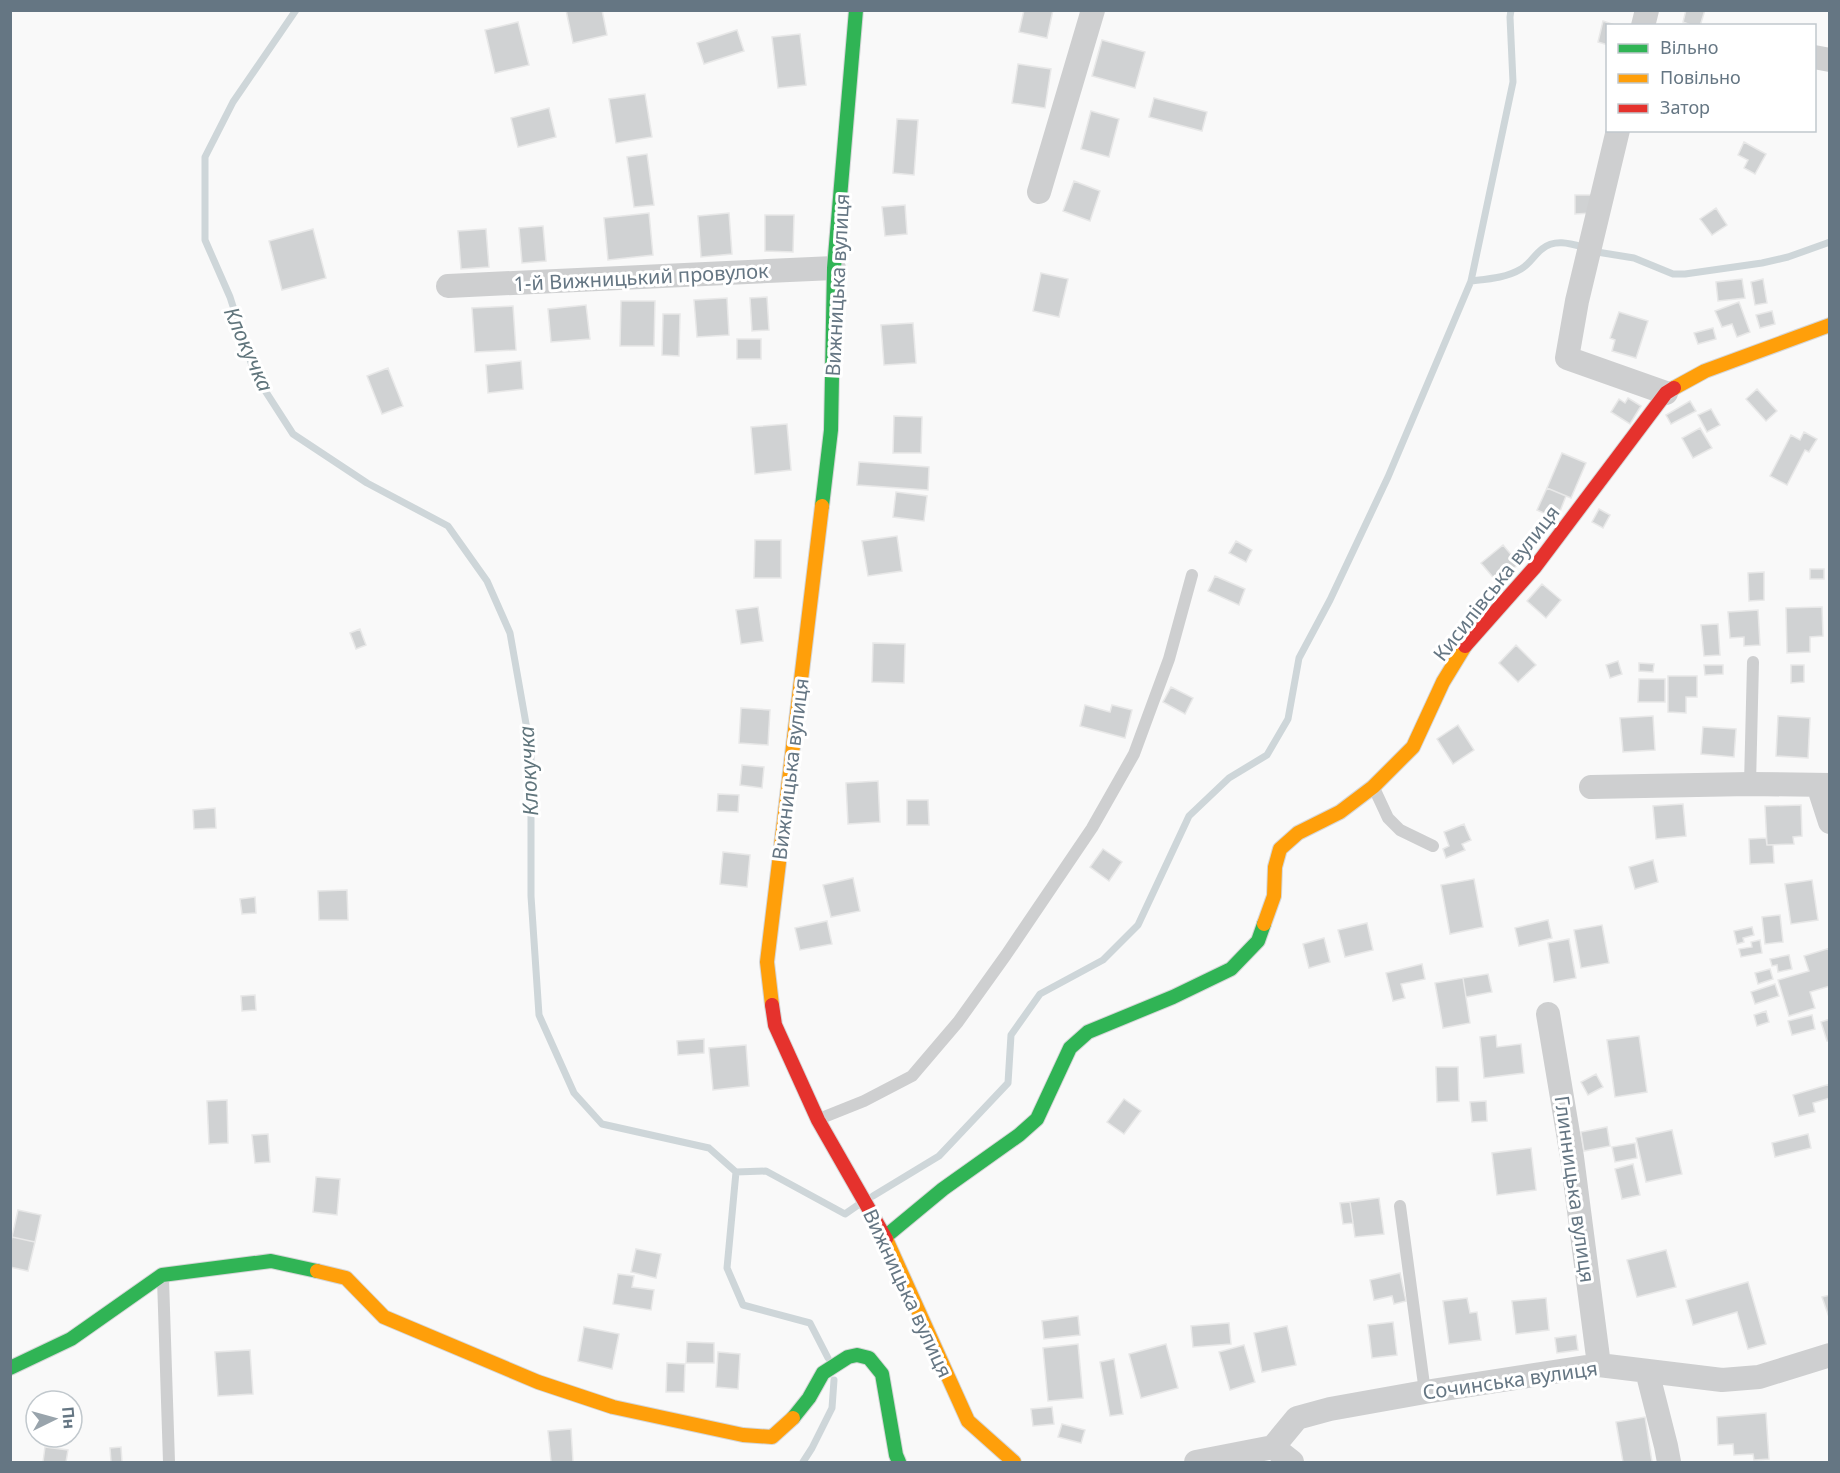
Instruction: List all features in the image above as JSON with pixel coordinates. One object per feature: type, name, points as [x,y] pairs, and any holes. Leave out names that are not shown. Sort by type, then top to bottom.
[{"type":"street","name":"Вижницька вулиця","points":[[856,10],[834,268],[831,430],[767,963],[775,1025],[818,1120],[885,1237],[968,1421],[1014,1462]]},
{"type":"street","points":[[1039,192],[1093,10]]},
{"type":"street","points":[[1618,132],[1577,301],[1567,358],[1666,393]]},
{"type":"street","name":"1-й Вижницький провулок","points":[[448,286],[834,268]]},
{"type":"street","name":"Кисилівська вулиця","points":[[885,1237],[943,1189],[1019,1135],[1037,1119],[1070,1048],[1088,1032],[1173,997],[1231,969],[1258,941],[1274,896],[1275,867],[1280,849],[1298,833],[1340,812],[1373,787],[1413,747],[1443,682],[1461,651],[1535,567],[1666,393],[1705,371],[1830,325]]},
{"type":"street","points":[[1591,787],[1824,785],[1830,822]]},
{"type":"street","name":"Глинницька вулиця","points":[[1548,1014],[1572,1157],[1599,1365]]},
{"type":"street","points":[[10,1368],[70,1339],[162,1275],[271,1261],[346,1278],[384,1317],[538,1382],[613,1407],[743,1435],[772,1437],[809,1398],[823,1373],[848,1357],[857,1355],[869,1358],[882,1374],[899,1462]]},
{"type":"street","name":"Сочинська вулиця","points":[[1273,1447],[1297,1419],[1330,1409],[1425,1392],[1599,1365],[1722,1380],[1749,1378],[1830,1355]]},
{"type":"street","points":[[1647,1371],[1669,1462]]},
{"type":"street","points":[[1196,1462],[1273,1447],[1292,1462]]},
{"type":"lane","points":[[818,1120],[864,1101],[912,1076],[958,1022],[1006,955],[1092,828],[1134,754],[1168,659],[1192,575]]},
{"type":"lane","points":[[1750,784],[1753,662]]},
{"type":"lane","points":[[1373,787],[1388,818],[1400,830],[1433,846]]},
{"type":"lane","points":[[1400,1206],[1425,1392]]},
{"type":"lane","points":[[162,1275],[169,1462]]},
{"type":"building","points":[[566,10],[602,10],[607,35],[573,43]]},
{"type":"building","points":[[1024,10],[1053,10],[1047,38],[1019,32]]},
{"type":"building","points":[[1686,10],[1705,10],[1701,24],[1683,22]]},
{"type":"building","points":[[1603,21],[1612,24],[1606,24],[1606,44],[1598,42]]},
{"type":"building","points":[[518,22],[529,65],[495,73],[485,30]]},
{"type":"building","points":[[737,30],[744,51],[704,64],[697,43]]},
{"type":"building","points":[[800,34],[806,85],[778,88],[772,37]]},
{"type":"building","points":[[1102,40],[1145,52],[1135,88],[1092,76]]},
{"type":"building","points":[[1018,64],[1051,69],[1045,108],[1012,103]]},
{"type":"building","points":[[645,94],[652,137],[616,143],[609,99]]},
{"type":"building","points":[[1154,98],[1207,112],[1202,131],[1149,117]]},
{"type":"building","points":[[549,108],[556,137],[518,147],[511,118]]},
{"type":"building","points":[[1091,111],[1119,119],[1109,157],[1081,149]]},
{"type":"building","points":[[897,119],[918,120],[914,175],[893,173]]},
{"type":"building","points":[[1744,142],[1766,154],[1755,174],[1744,168],[1748,160],[1738,155]]},
{"type":"building","points":[[647,154],[654,205],[634,207],[627,157]]},
{"type":"building","points":[[1074,181],[1100,191],[1090,221],[1063,211]]},
{"type":"building","points":[[1575,195],[1591,195],[1592,213],[1575,214]]},
{"type":"building","points":[[905,205],[907,234],[885,236],[882,207]]},
{"type":"building","points":[[1716,208],[1727,225],[1712,235],[1700,219]]},
{"type":"building","points":[[649,213],[653,255],[608,260],[604,218]]},
{"type":"building","points":[[729,213],[732,254],[701,257],[698,216]]},
{"type":"building","points":[[765,215],[794,215],[793,252],[765,251]]},
{"type":"building","points":[[543,226],[546,261],[522,263],[519,228]]},
{"type":"building","points":[[313,229],[326,278],[282,290],[269,241]]},
{"type":"building","points":[[486,229],[489,267],[461,269],[458,231]]},
{"type":"building","points":[[1041,273],[1068,279],[1059,317],[1033,311]]},
{"type":"building","points":[[1742,279],[1745,298],[1718,301],[1716,282]]},
{"type":"building","points":[[1763,279],[1767,303],[1755,305],[1751,282]]},
{"type":"building","points":[[767,297],[769,330],[752,331],[750,298]]},
{"type":"building","points":[[727,298],[729,335],[697,337],[694,300]]},
{"type":"building","points":[[621,301],[655,301],[654,346],[620,346]]},
{"type":"building","points":[[1739,302],[1750,332],[1737,337],[1732,324],[1722,327],[1715,311]]},
{"type":"building","points":[[586,305],[590,339],[551,342],[548,309]]},
{"type":"building","points":[[513,306],[516,350],[475,352],[472,308]]},
{"type":"building","points":[[1772,311],[1775,324],[1760,328],[1756,315]]},
{"type":"building","points":[[1619,312],[1648,321],[1636,358],[1612,351],[1615,340],[1610,338]]},
{"type":"building","points":[[663,314],[680,314],[679,356],[662,355]]},
{"type":"building","points":[[913,323],[916,363],[884,365],[881,325]]},
{"type":"building","points":[[1713,328],[1716,339],[1698,344],[1694,333]]},
{"type":"building","points":[[737,339],[761,339],[761,359],[737,359]]},
{"type":"building","points":[[521,361],[523,389],[488,393],[486,365]]},
{"type":"building","points":[[388,368],[403,406],[382,414],[367,376]]},
{"type":"building","points":[[1757,389],[1777,411],[1766,421],[1746,399]]},
{"type":"building","points":[[1628,398],[1641,406],[1630,424],[1611,412],[1619,399],[1625,403]]},
{"type":"building","points":[[1690,401],[1696,411],[1671,424],[1666,415]]},
{"type":"building","points":[[1711,409],[1720,425],[1707,432],[1698,415]]},
{"type":"building","points":[[894,416],[922,417],[921,453],[893,453]]},
{"type":"building","points":[[787,424],[791,470],[755,474],[751,427]]},
{"type":"building","points":[[1700,428],[1712,448],[1693,458],[1682,438]]},
{"type":"building","points":[[1804,432],[1817,439],[1809,452],[1805,450],[1787,485],[1770,476],[1791,435],[1800,440]]},
{"type":"building","points":[[1562,453],[1586,463],[1571,498],[1547,488]]},
{"type":"building","points":[[859,462],[929,467],[928,490],[857,485]]},
{"type":"building","points":[[1547,488],[1566,496],[1557,519],[1537,510]]},
{"type":"building","points":[[896,492],[927,496],[924,521],[893,517]]},
{"type":"building","points":[[1599,509],[1610,515],[1603,528],[1592,522]]},
{"type":"building","points":[[897,536],[902,571],[868,576],[862,541]]},
{"type":"building","points":[[755,540],[781,540],[781,578],[754,578]]},
{"type":"building","points":[[1236,541],[1252,550],[1246,562],[1229,553]]},
{"type":"building","points":[[1503,545],[1519,564],[1497,582],[1481,563]]},
{"type":"building","points":[[1810,569],[1824,569],[1824,579],[1810,579]]},
{"type":"building","points":[[1764,572],[1764,600],[1749,601],[1748,573]]},
{"type":"building","points":[[1215,576],[1245,589],[1239,605],[1208,591]]},
{"type":"building","points":[[1542,584],[1561,600],[1546,618],[1527,601]]},
{"type":"building","points":[[758,607],[763,641],[741,644],[736,610]]},
{"type":"building","points":[[1822,607],[1823,636],[1810,637],[1810,652],[1787,653],[1786,608]]},
{"type":"building","points":[[1758,610],[1760,645],[1744,646],[1744,637],[1730,638],[1728,612]]},
{"type":"building","points":[[1718,624],[1720,655],[1704,656],[1701,625]]},
{"type":"building","points":[[360,629],[366,645],[356,649],[350,633]]},
{"type":"building","points":[[873,643],[905,644],[904,683],[872,682]]},
{"type":"building","points":[[1516,645],[1536,665],[1518,682],[1499,663]]},
{"type":"building","points":[[1618,661],[1622,674],[1610,678],[1606,665]]},
{"type":"building","points":[[1639,663],[1654,664],[1653,672],[1639,671]]},
{"type":"building","points":[[1704,665],[1723,665],[1723,674],[1705,675]]},
{"type":"building","points":[[1791,665],[1804,665],[1804,682],[1791,683]]},
{"type":"building","points":[[1668,676],[1697,676],[1697,697],[1686,697],[1686,713],[1668,712]]},
{"type":"building","points":[[1639,679],[1665,679],[1665,702],[1638,702]]},
{"type":"building","points":[[1171,687],[1193,698],[1185,714],[1163,702]]},
{"type":"building","points":[[1085,705],[1110,712],[1112,705],[1132,710],[1125,738],[1080,726]]},
{"type":"building","points":[[741,708],[770,710],[768,745],[739,743]]},
{"type":"building","points":[[1653,716],[1655,750],[1623,752],[1620,718]]},
{"type":"building","points":[[1778,716],[1810,718],[1808,758],[1776,756]]},
{"type":"building","points":[[1458,725],[1474,750],[1453,764],[1437,739]]},
{"type":"building","points":[[1703,727],[1736,729],[1734,757],[1701,754]]},
{"type":"building","points":[[742,765],[764,767],[762,788],[740,785]]},
{"type":"building","points":[[878,781],[880,822],[848,824],[846,783]]},
{"type":"building","points":[[718,794],[739,795],[738,812],[717,811]]},
{"type":"building","points":[[907,800],[928,800],[929,825],[907,825]]},
{"type":"building","points":[[1683,804],[1686,836],[1656,839],[1653,806]]},
{"type":"building","points":[[1801,805],[1802,836],[1793,837],[1794,844],[1767,845],[1765,806]]},
{"type":"building","points":[[215,808],[216,828],[194,829],[193,810]]},
{"type":"building","points":[[1464,824],[1471,840],[1462,844],[1465,850],[1446,858],[1443,849],[1449,846],[1444,832]]},
{"type":"building","points":[[1766,838],[1767,845],[1773,845],[1774,863],[1750,864],[1749,839]]},
{"type":"building","points":[[1103,849],[1122,862],[1109,881],[1090,867]]},
{"type":"building","points":[[723,852],[750,855],[747,887],[720,884]]},
{"type":"building","points":[[1653,860],[1658,882],[1635,889],[1629,867]]},
{"type":"building","points":[[853,878],[860,911],[831,917],[823,885]]},
{"type":"building","points":[[1474,879],[1483,927],[1450,934],[1441,885]]},
{"type":"building","points":[[1812,880],[1818,920],[1791,924],[1785,884]]},
{"type":"building","points":[[347,890],[348,920],[319,920],[318,891]]},
{"type":"building","points":[[255,897],[256,913],[242,914],[240,899]]},
{"type":"building","points":[[1780,915],[1783,942],[1765,944],[1762,917]]},
{"type":"building","points":[[1548,920],[1552,938],[1519,946],[1515,928]]},
{"type":"building","points":[[827,921],[832,944],[800,950],[795,928]]},
{"type":"building","points":[[1367,923],[1373,950],[1345,957],[1338,930]]},
{"type":"building","points":[[1602,925],[1609,963],[1581,968],[1574,930]]},
{"type":"building","points":[[1752,927],[1754,935],[1743,938],[1744,942],[1737,944],[1734,931]]},
{"type":"building","points":[[1324,938],[1330,962],[1309,968],[1303,944]]},
{"type":"building","points":[[1569,939],[1576,978],[1554,982],[1548,943]]},
{"type":"building","points":[[1760,940],[1762,953],[1741,957],[1739,949],[1752,947],[1751,942]]},
{"type":"building","points":[[1830,948],[1830,986],[1810,992],[1815,1008],[1789,1016],[1778,980],[1809,971],[1804,956]]},
{"type":"building","points":[[1789,955],[1792,969],[1778,972],[1777,965],[1772,966],[1770,959]]},
{"type":"building","points":[[1422,964],[1425,979],[1401,984],[1405,998],[1393,1001],[1386,973]]},
{"type":"building","points":[[1770,969],[1773,979],[1758,984],[1755,973]]},
{"type":"building","points":[[1488,974],[1492,992],[1466,997],[1463,978]]},
{"type":"building","points":[[1463,978],[1470,1023],[1443,1028],[1435,983]]},
{"type":"building","points":[[1775,984],[1779,996],[1755,1004],[1751,992]]},
{"type":"building","points":[[255,995],[256,1010],[242,1011],[241,996]]},
{"type":"building","points":[[1766,1011],[1769,1022],[1757,1026],[1754,1015]]},
{"type":"building","points":[[1812,1015],[1815,1029],[1792,1035],[1788,1021]]},
{"type":"building","points":[[1830,1019],[1830,1041],[1827,1041],[1821,1022]]},
{"type":"building","points":[[1496,1035],[1497,1047],[1521,1044],[1524,1073],[1484,1078],[1480,1037]]},
{"type":"building","points":[[1639,1036],[1647,1092],[1615,1097],[1607,1040]]},
{"type":"building","points":[[704,1039],[704,1053],[678,1055],[677,1041]]},
{"type":"building","points":[[746,1045],[749,1086],[713,1090],[709,1048]]},
{"type":"building","points":[[1436,1067],[1458,1067],[1459,1101],[1437,1102]]},
{"type":"building","points":[[1596,1074],[1603,1087],[1588,1095],[1581,1082]]},
{"type":"building","points":[[1830,1084],[1830,1098],[1813,1103],[1815,1112],[1799,1116],[1793,1095]]},
{"type":"building","points":[[1124,1099],[1141,1111],[1124,1134],[1107,1122]]},
{"type":"building","points":[[227,1100],[228,1143],[209,1144],[207,1101]]},
{"type":"building","points":[[1486,1101],[1487,1121],[1472,1122],[1470,1102]]},
{"type":"building","points":[[1607,1127],[1610,1146],[1584,1151],[1581,1132]]},
{"type":"building","points":[[1672,1130],[1682,1174],[1646,1182],[1636,1138]]},
{"type":"building","points":[[268,1134],[270,1162],[255,1163],[252,1135]]},
{"type":"building","points":[[1808,1134],[1811,1148],[1775,1157],[1772,1143]]},
{"type":"building","points":[[1635,1143],[1637,1158],[1615,1162],[1612,1147]]},
{"type":"building","points":[[1531,1148],[1536,1190],[1497,1195],[1492,1153]]},
{"type":"building","points":[[1633,1164],[1640,1195],[1622,1199],[1615,1169]]},
{"type":"building","points":[[316,1177],[340,1179],[337,1215],[313,1212]]},
{"type":"building","points":[[1379,1198],[1384,1234],[1355,1237],[1350,1202]]},
{"type":"building","points":[[1350,1202],[1353,1223],[1343,1224],[1340,1203]]},
{"type":"building","points":[[18,1210],[41,1215],[35,1242],[12,1237]]},
{"type":"building","points":[[12,1237],[35,1242],[28,1271],[10,1267]]},
{"type":"building","points":[[636,1249],[661,1254],[656,1278],[631,1272]]},
{"type":"building","points":[[1666,1250],[1676,1287],[1637,1297],[1627,1260]]},
{"type":"building","points":[[1400,1273],[1406,1301],[1394,1304],[1392,1296],[1374,1300],[1370,1280]]},
{"type":"building","points":[[618,1274],[634,1276],[632,1287],[654,1290],[651,1310],[613,1304]]},
{"type":"building","points":[[1748,1282],[1766,1344],[1748,1349],[1737,1312],[1693,1325],[1686,1300]]},
{"type":"building","points":[[1830,1295],[1830,1320],[1822,1297]]},
{"type":"building","points":[[1467,1298],[1470,1313],[1477,1312],[1481,1340],[1449,1344],[1443,1301]]},
{"type":"building","points":[[1546,1298],[1549,1330],[1516,1334],[1512,1301]]},
{"type":"building","points":[[1078,1316],[1080,1335],[1044,1339],[1042,1321]]},
{"type":"building","points":[[1393,1322],[1397,1355],[1372,1358],[1368,1325]]},
{"type":"building","points":[[1229,1323],[1231,1344],[1193,1347],[1191,1326]]},
{"type":"building","points":[[1287,1326],[1296,1365],[1262,1372],[1254,1333]]},
{"type":"building","points":[[584,1327],[619,1334],[612,1369],[578,1361]]},
{"type":"building","points":[[1576,1335],[1578,1350],[1557,1353],[1555,1338]]},
{"type":"building","points":[[687,1342],[714,1343],[714,1363],[686,1363]]},
{"type":"building","points":[[1078,1344],[1083,1398],[1048,1401],[1043,1348]]},
{"type":"building","points":[[1166,1344],[1178,1388],[1141,1398],[1129,1354]]},
{"type":"building","points":[[1244,1345],[1255,1382],[1230,1390],[1219,1352]]},
{"type":"building","points":[[250,1350],[253,1394],[218,1396],[215,1352]]},
{"type":"building","points":[[718,1352],[740,1354],[738,1389],[716,1387]]},
{"type":"building","points":[[1114,1359],[1123,1414],[1110,1416],[1100,1362]]},
{"type":"building","points":[[667,1363],[685,1364],[684,1392],[666,1392]]},
{"type":"building","points":[[1052,1407],[1054,1424],[1033,1426],[1031,1409]]},
{"type":"building","points":[[1766,1413],[1769,1459],[1754,1460],[1753,1454],[1734,1455],[1733,1444],[1718,1445],[1717,1417]]},
{"type":"building","points":[[1645,1417],[1652,1462],[1623,1462],[1616,1422]]},
{"type":"building","points":[[1062,1424],[1085,1430],[1081,1443],[1058,1437]]},
{"type":"building","points":[[571,1429],[573,1462],[551,1462],[548,1431]]},
{"type":"building","points":[[121,1447],[122,1462],[111,1462],[110,1448]]},
{"type":"building","points":[[45,1449],[68,1450],[66,1462],[43,1462]]},
{"type":"waterway","name":"Клокучка","points":[[296,10],[233,102],[205,157],[205,240],[230,297],[255,375],[293,434],[367,483],[448,526],[487,581],[510,633],[531,752],[531,896],[539,1015],[574,1093],[602,1124],[709,1148],[736,1172],[727,1268],[743,1305],[810,1323],[828,1358]]},
{"type":"waterway","points":[[873,1196],[939,1156],[1008,1083],[1011,1035],[1040,994],[1103,960],[1138,925],[1189,816],[1229,778],[1267,755],[1288,719],[1299,658],[1330,600],[1388,477],[1471,281],[1513,82],[1511,10]]},
{"type":"waterway","points":[[1597,252],[1634,258],[1673,274],[1685,274],[1762,263],[1788,257],[1830,242]]},
{"type":"waterway","points":[[1471,281],[1497,278],[1515,272],[1527,265],[1542,249],[1552,244],[1567,243],[1583,247]]},
{"type":"waterway","points":[[736,1172],[766,1171],[845,1214],[858,1205]]},
{"type":"waterway","name":"Клокучка","points":[[803,1462],[832,1408],[834,1380]]},
{"type":"traffic: fast","points":[[822,506],[831,430],[834,268],[856,10]]},
{"type":"traffic: fast","points":[[885,1237],[943,1189],[1019,1135],[1037,1119],[1070,1048],[1088,1032],[1173,997],[1231,969],[1258,941],[1264,924]]},
{"type":"traffic: fast","points":[[10,1368],[71,1339],[162,1275],[271,1261],[317,1271]]},
{"type":"traffic: fast","points":[[793,1418],[809,1398],[823,1373],[848,1357],[857,1355],[869,1358],[882,1374],[899,1462]]},
{"type":"traffic: slow","points":[[1674,388],[1705,371],[1830,325]]},
{"type":"traffic: slow","points":[[772,1005],[767,962],[822,506]]},
{"type":"traffic: slow","points":[[1264,924],[1274,896],[1275,867],[1280,849],[1298,833],[1340,812],[1373,787],[1413,747],[1443,682],[1465,646]]},
{"type":"traffic: slow","points":[[886,1239],[968,1421],[1014,1462]]},
{"type":"traffic: slow","points":[[317,1271],[346,1278],[384,1317],[538,1382],[613,1407],[743,1435],[772,1437],[793,1418]]},
{"type":"traffic: jam","points":[[1465,646],[1535,567],[1666,393],[1674,388]]},
{"type":"traffic: jam","points":[[772,1005],[775,1025],[818,1120],[886,1239]]}]
